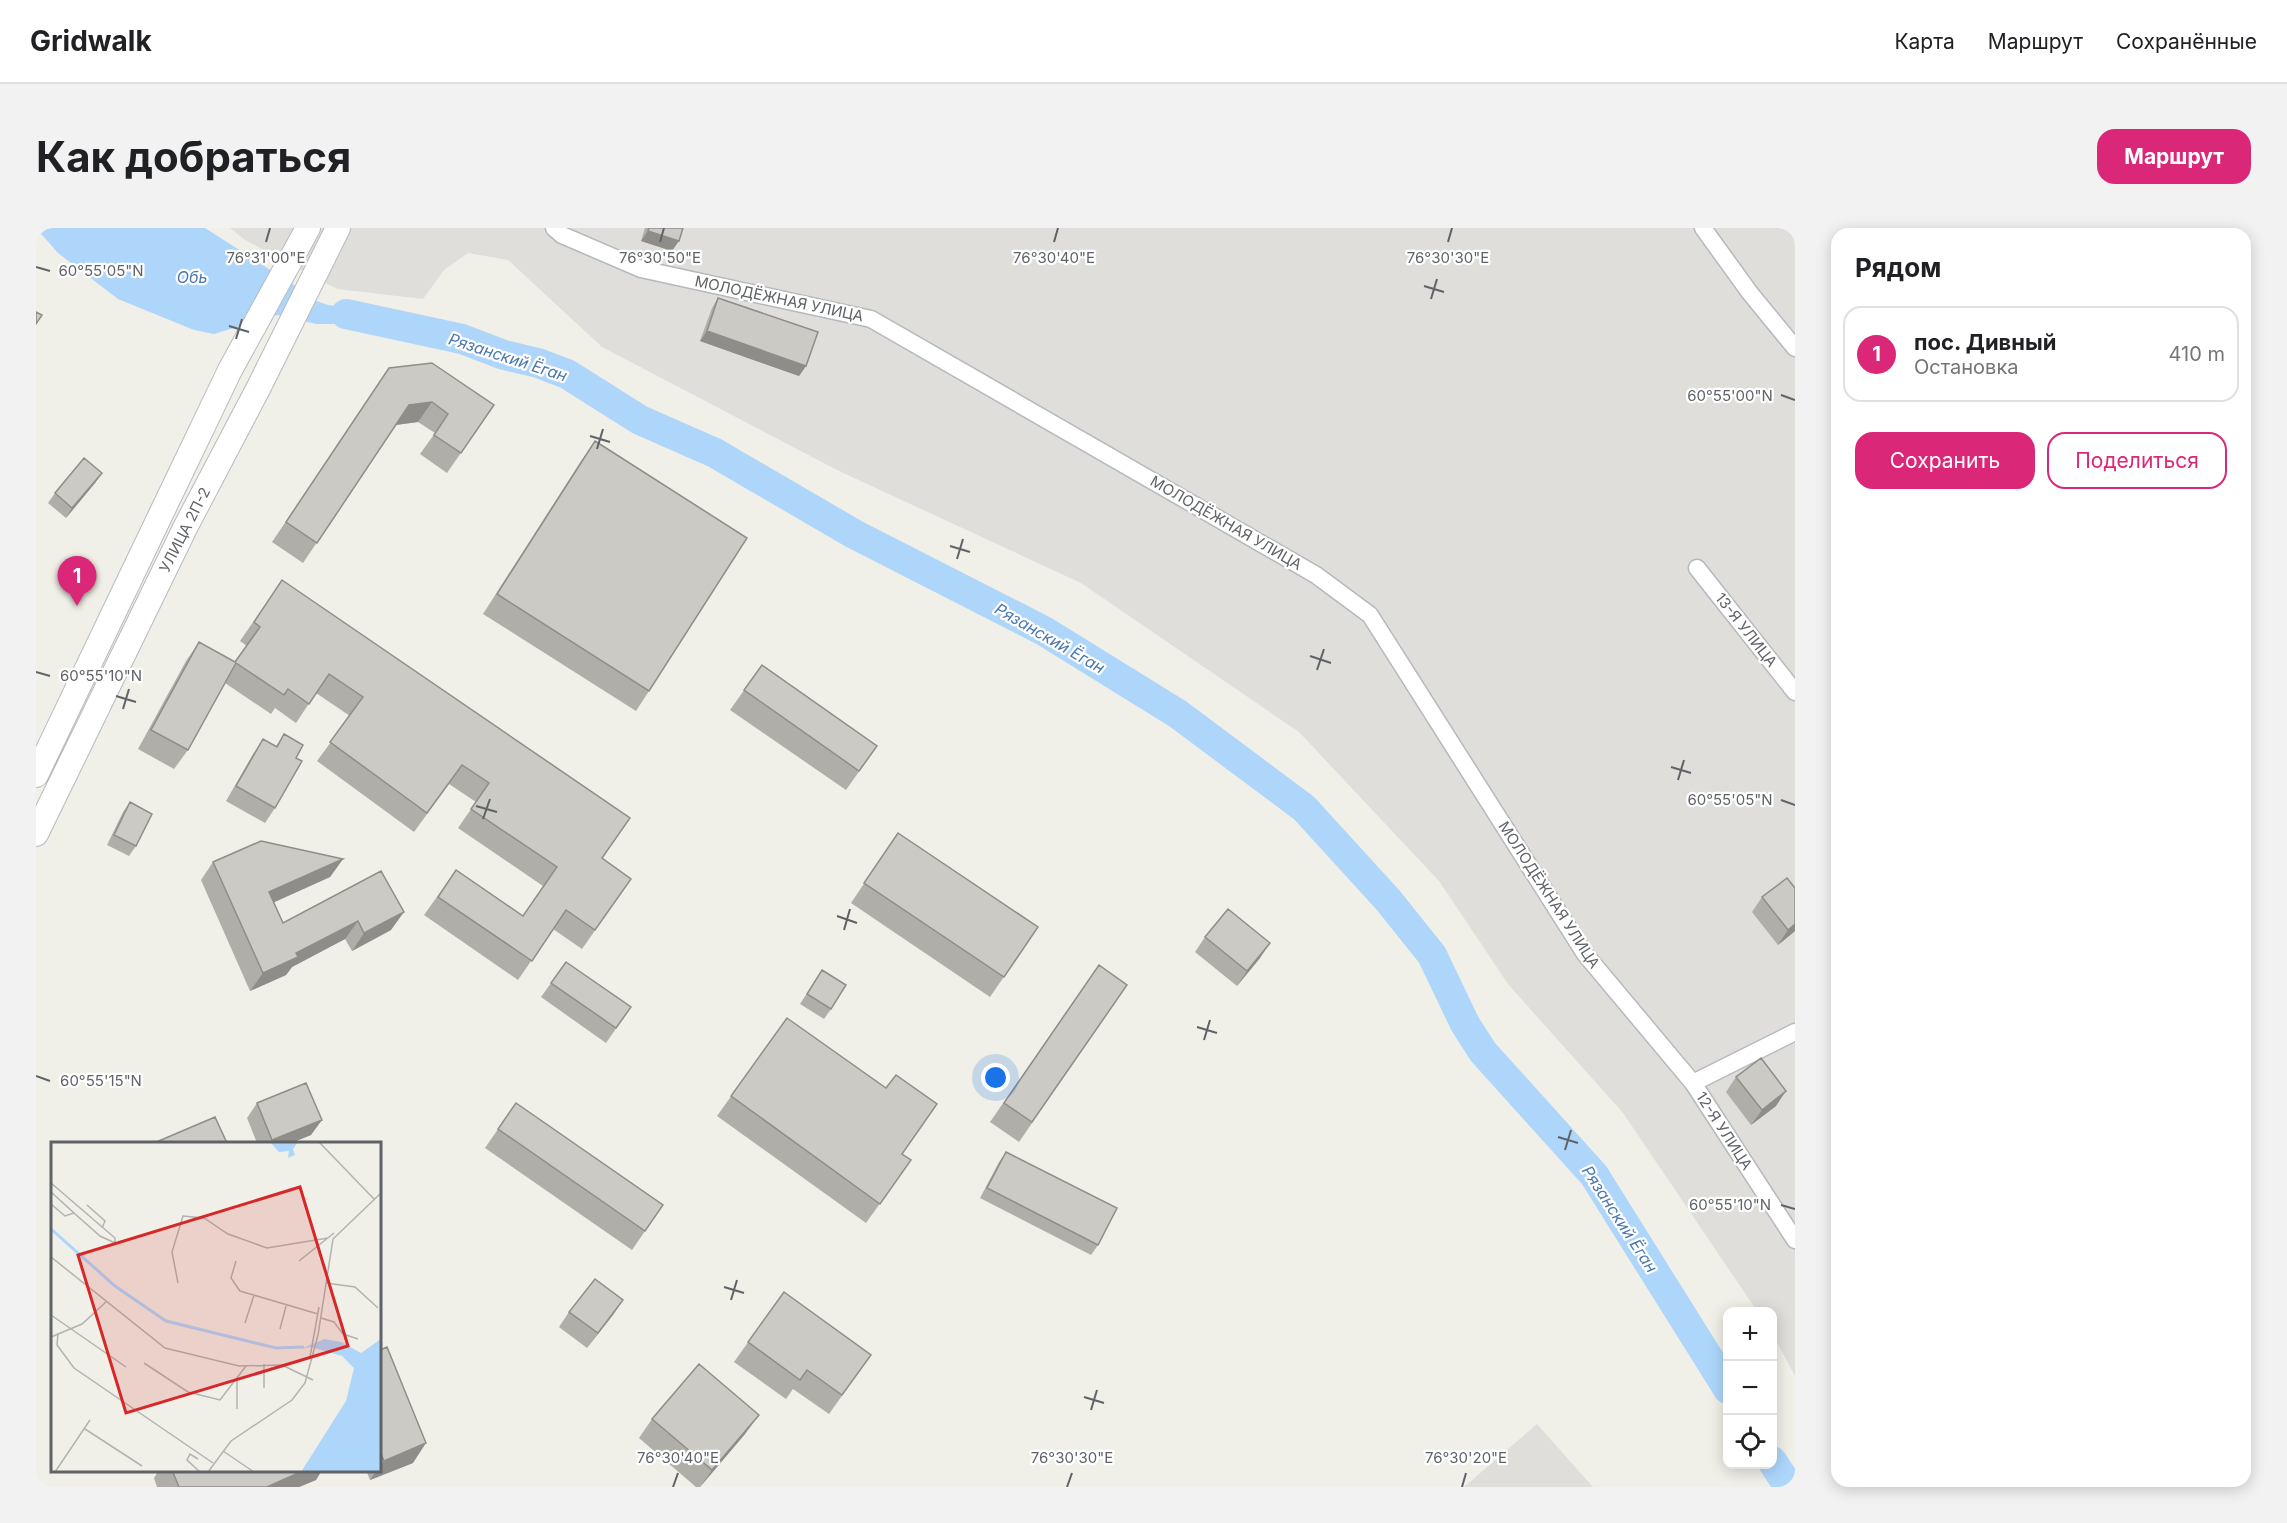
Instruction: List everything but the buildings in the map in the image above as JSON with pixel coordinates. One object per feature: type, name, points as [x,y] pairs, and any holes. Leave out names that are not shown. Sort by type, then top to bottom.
[{"type":"main road","name":"УЛИЦА 2П-2","points":[[36,776],[230,370],[308,228]]},
{"type":"main road","name":"УЛИЦА 2П-2","points":[[36,834],[186,526],[259,387],[338,228]]},
{"type":"street","name":"МОЛОДЁЖНАЯ УЛИЦА","points":[[554,228],[562,236],[640,269],[871,319],[1316,575],[1370,615],[1585,954],[1693,1083]]},
{"type":"street","points":[[1704,228],[1750,293],[1795,348]]},
{"type":"street","name":"13-Я УЛИЦА","points":[[1697,568],[1795,692]]},
{"type":"street","points":[[1693,1083],[1795,1032]]},
{"type":"street","name":"12-Я УЛИЦА","points":[[1693,1083],[1795,1240]]},
{"type":"shaded area","points":[[230,228],[1795,228],[1795,1376],[1777,1342],[1777,1307],[1754,1307],[1623,1113],[1508,984],[1439,881],[1299,732],[1081,583],[839,471],[602,347],[508,260],[468,253],[444,270],[423,299],[337,289],[245,240]]},
{"type":"shaded area","points":[[1537,1424],[1593,1487],[1464,1487]]},
{"type":"water","name":"Обь","points":[[36,228],[205,228],[294,285],[311,299],[328,305],[389,312],[381,330],[352,324],[316,324],[277,315],[214,334],[194,330],[118,299],[58,253]]},
{"type":"waterway","name":"Рязанский Ёган","points":[[346,314],[462,339],[504,355],[538,363],[567,374],[640,420],[715,453],[854,534],[1044,631],[1178,714],[1304,808],[1388,900],[1432,955],[1465,1024],[1483,1052],[1594,1175],[1723,1381]]},
{"type":"waterway","name":"Рязанский Ёган","points":[[1777,1469],[1789,1487]]},
{"type":"place","name":"пос. Дивный","points":[[77,606]]}]
